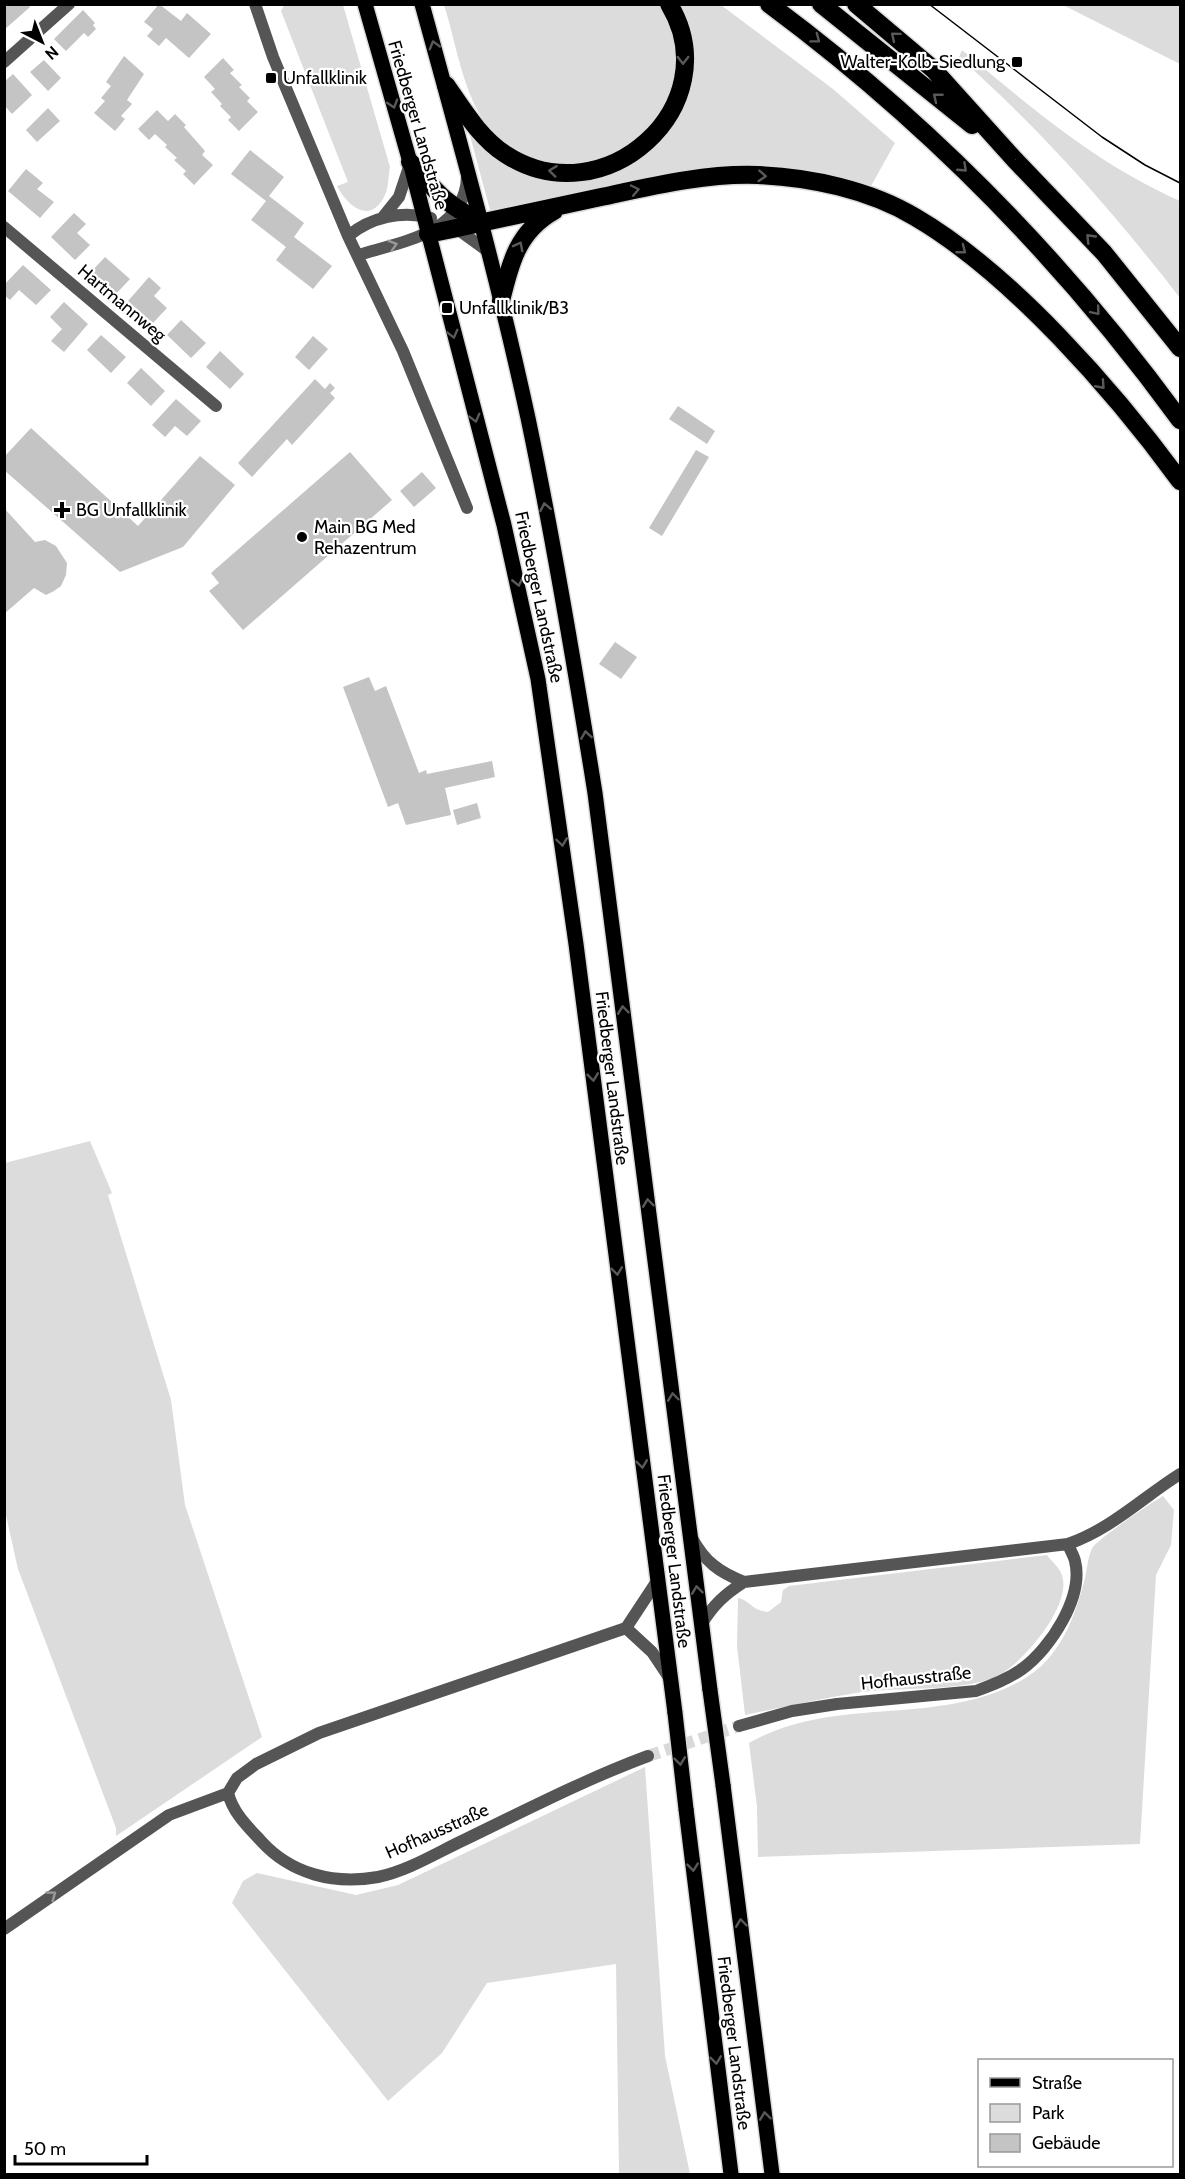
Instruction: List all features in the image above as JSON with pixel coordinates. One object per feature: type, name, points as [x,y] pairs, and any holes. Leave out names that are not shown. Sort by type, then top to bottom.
[{"type":"highway","points":[[446,85],[490,142],[520,162],[539,170],[573,173],[617,163],[638,150],[656,134],[678,95],[683,68],[683,49],[681,31],[669,4]]},
{"type":"highway","points":[[770,4],[831,50],[970,175],[1069,278],[1134,357],[1180,420]]},
{"type":"highway","points":[[821,4],[1015,160]]},
{"type":"highway","points":[[856,4],[933,69],[1015,160],[1104,253],[1180,348]]},
{"type":"highway","points":[[410,162],[452,220]]},
{"type":"highway","points":[[428,234],[452,220],[482,222],[658,185],[704,178],[758,175],[833,186],[880,200],[914,216],[983,266],[1036,316],[1116,402],[1180,482]]},
{"type":"highway","points":[[501,301],[514,253],[525,233],[536,222],[565,205]]},
{"type":"main road","name":"Friedberger Landstraße","points":[[365,4],[410,162],[504,525],[538,679],[577,956],[675,1713],[731,2175]]},
{"type":"main road","name":"Friedberger Landstraße","points":[[422,4],[446,85],[501,301],[560,582],[595,793],[772,2175]]},
{"type":"street","points":[[4,62],[69,4]]},
{"type":"street","points":[[255,4],[277,65],[348,236],[403,351],[467,508]]},
{"type":"street","points":[[383,217],[399,197],[410,162]]},
{"type":"street","name":"Friedberger Landstraße","points":[[452,220],[466,186],[467,165]]},
{"type":"street","points":[[348,236],[358,227],[383,217],[424,216],[452,220],[489,252]]},
{"type":"street","name":"Hartmannweg","points":[[4,227],[216,406]]},
{"type":"street","points":[[358,255],[428,234]]},
{"type":"street","points":[[701,1625],[713,1606],[744,1582],[1068,1544],[1092,1535],[1114,1522],[1180,1474]]},
{"type":"street","points":[[691,1536],[702,1556],[715,1568],[744,1582]]},
{"type":"street","name":"Hofhausstraße","points":[[739,1726],[792,1711],[976,1691],[999,1683],[1023,1668],[1051,1640],[1069,1609],[1076,1562],[1068,1544]]},
{"type":"street","points":[[4,1929],[169,1815],[228,1793],[237,1778],[256,1764],[319,1733],[626,1628],[657,1581]]},
{"type":"street","points":[[626,1628],[652,1652],[670,1679]]},
{"type":"street","name":"Hofhausstraße","points":[[228,1793],[234,1810],[265,1845],[278,1858],[304,1873],[340,1880],[379,1877],[412,1865],[592,1778],[648,1756]]},
{"type":"green space","points":[[285,4],[343,5],[390,167],[386,192],[373,209],[360,210],[353,206],[337,186],[348,182],[281,11]]},
{"type":"green space","points":[[444,5],[659,5],[674,41],[673,80],[667,99],[646,132],[626,149],[577,168],[562,168],[534,161],[508,146],[487,125],[479,113],[463,74]]},
{"type":"green space","points":[[677,5],[721,5],[833,89],[895,143],[871,186],[816,171],[718,167],[490,210],[466,121],[548,176],[565,181],[592,179],[630,165],[652,150],[670,131],[682,108],[689,84],[691,58],[687,32]]},
{"type":"green space","points":[[1063,5],[1180,5],[1180,64]]},
{"type":"green space","points":[[962,50],[1040,114],[1092,152],[1120,170],[1180,201],[1180,298],[1075,172],[1019,113],[959,57]]},
{"type":"green space","points":[[90,1141],[112,1193],[108,1195],[171,1400],[185,1505],[262,1737],[116,1836],[116,1828],[18,1569],[5,1511],[5,1163]]},
{"type":"green space","points":[[1163,1496],[1174,1510],[1171,1545],[1156,1575],[1140,1844],[758,1857],[757,1807],[749,1743],[782,1728],[816,1719],[956,1703],[990,1694],[1022,1680],[1046,1661],[1064,1636],[1076,1607],[1093,1547]]},
{"type":"green space","points":[[1047,1555],[1061,1573],[1063,1585],[1061,1599],[1034,1644],[1001,1674],[972,1684],[862,1692],[745,1715],[737,1646],[738,1598],[758,1610],[768,1612],[781,1602],[783,1590],[789,1586]]},
{"type":"green space","points":[[645,1767],[665,2056],[690,2174],[619,2174],[616,1964],[487,1983],[442,2053],[388,2101],[232,1903],[243,1881],[257,1873],[356,1895],[398,1885]]},
{"type":"building","points":[[4,4],[28,4],[30,7],[4,30]]},
{"type":"building","points":[[159,4],[181,21],[187,13],[211,34],[189,58],[166,38],[159,46],[147,36],[153,29],[144,22]]},
{"type":"building","points":[[83,10],[95,23],[93,25],[96,29],[88,37],[84,33],[66,51],[54,39]]},
{"type":"building","points":[[124,56],[144,74],[127,100],[132,104],[121,116],[125,119],[115,131],[94,113],[105,101],[101,98],[111,86],[106,82]]},
{"type":"building","points":[[223,58],[234,70],[230,73],[242,85],[239,87],[250,98],[247,101],[258,112],[239,131],[228,120],[231,117],[220,106],[222,104],[211,92],[215,89],[204,77]]},
{"type":"building","points":[[44,60],[61,78],[48,91],[30,72]]},
{"type":"building","points":[[13,74],[32,95],[12,114],[4,105],[4,82]]},
{"type":"building","points":[[48,108],[60,121],[37,142],[26,130]]},
{"type":"building","points":[[157,110],[168,121],[175,114],[205,151],[202,155],[213,165],[194,185],[183,174],[186,171],[174,160],[177,158],[165,147],[167,145],[155,134],[149,140],[138,129]]},
{"type":"building","points":[[250,150],[284,177],[269,196],[304,223],[294,237],[332,266],[313,289],[276,260],[286,247],[251,220],[266,201],[231,174]]},
{"type":"building","points":[[26,169],[43,183],[37,189],[54,202],[40,218],[8,191]]},
{"type":"building","points":[[74,213],[86,224],[77,233],[90,245],[75,260],[51,237]]},
{"type":"building","points":[[105,257],[130,279],[116,294],[91,272]]},
{"type":"building","points":[[23,265],[51,290],[36,305],[19,290],[10,300],[4,295],[4,285]]},
{"type":"building","points":[[149,277],[161,288],[154,296],[167,308],[153,323],[128,301]]},
{"type":"building","points":[[64,302],[88,324],[64,352],[51,341],[62,329],[50,317]]},
{"type":"building","points":[[181,320],[206,343],[191,358],[167,335]]},
{"type":"building","points":[[101,335],[126,357],[111,373],[87,350]]},
{"type":"building","points":[[313,336],[328,349],[309,370],[295,357]]},
{"type":"building","points":[[220,351],[244,374],[230,389],[206,367]]},
{"type":"building","points":[[141,368],[165,391],[151,406],[127,383]]},
{"type":"building","points":[[315,379],[325,389],[330,383],[335,388],[330,393],[335,398],[292,445],[287,439],[252,477],[238,463]]},
{"type":"building","points":[[176,399],[201,421],[187,436],[175,426],[165,437],[152,425]]},
{"type":"building","points":[[678,406],[715,431],[707,444],[669,419]]},
{"type":"building","points":[[31,428],[138,526],[200,456],[235,485],[183,547],[120,572],[4,470],[4,457]]},
{"type":"building","points":[[696,450],[709,457],[662,536],[649,528]]},
{"type":"building","name":"Main BG Med Rehazentrum","points":[[350,452],[392,500],[243,630],[209,591],[219,583],[211,573]]},
{"type":"building","points":[[422,472],[436,488],[414,507],[400,491]]},
{"type":"building","points":[[4,508],[35,542],[45,540],[56,546],[67,563],[66,575],[61,586],[46,595],[34,588],[4,614]]},
{"type":"building","points":[[615,642],[637,657],[621,679],[599,664]]},
{"type":"building","points":[[369,677],[375,691],[386,686],[419,773],[426,770],[427,774],[492,761],[495,777],[445,788],[451,815],[406,825],[398,803],[388,807],[343,687]]},
{"type":"building","points":[[477,803],[481,818],[457,825],[453,810]]},
{"type":"tunnel","points":[[648,1756],[739,1726]]},
{"type":"tram line","points":[[929,4],[1102,137],[1145,165],[1180,183]]},
{"type":"place","name":"Walter-Kolb-Siedlung","points":[[1017,62]]},
{"type":"place","name":"Unfallklinik","points":[[271,78]]},
{"type":"place","name":"Unfallklinik/B3","points":[[447,308]]},
{"type":"place","name":"BG Unfallklinik","points":[[62,510]]},
{"type":"place","name":"Main BG Med Rehazentrum","points":[[302,537]]}]
